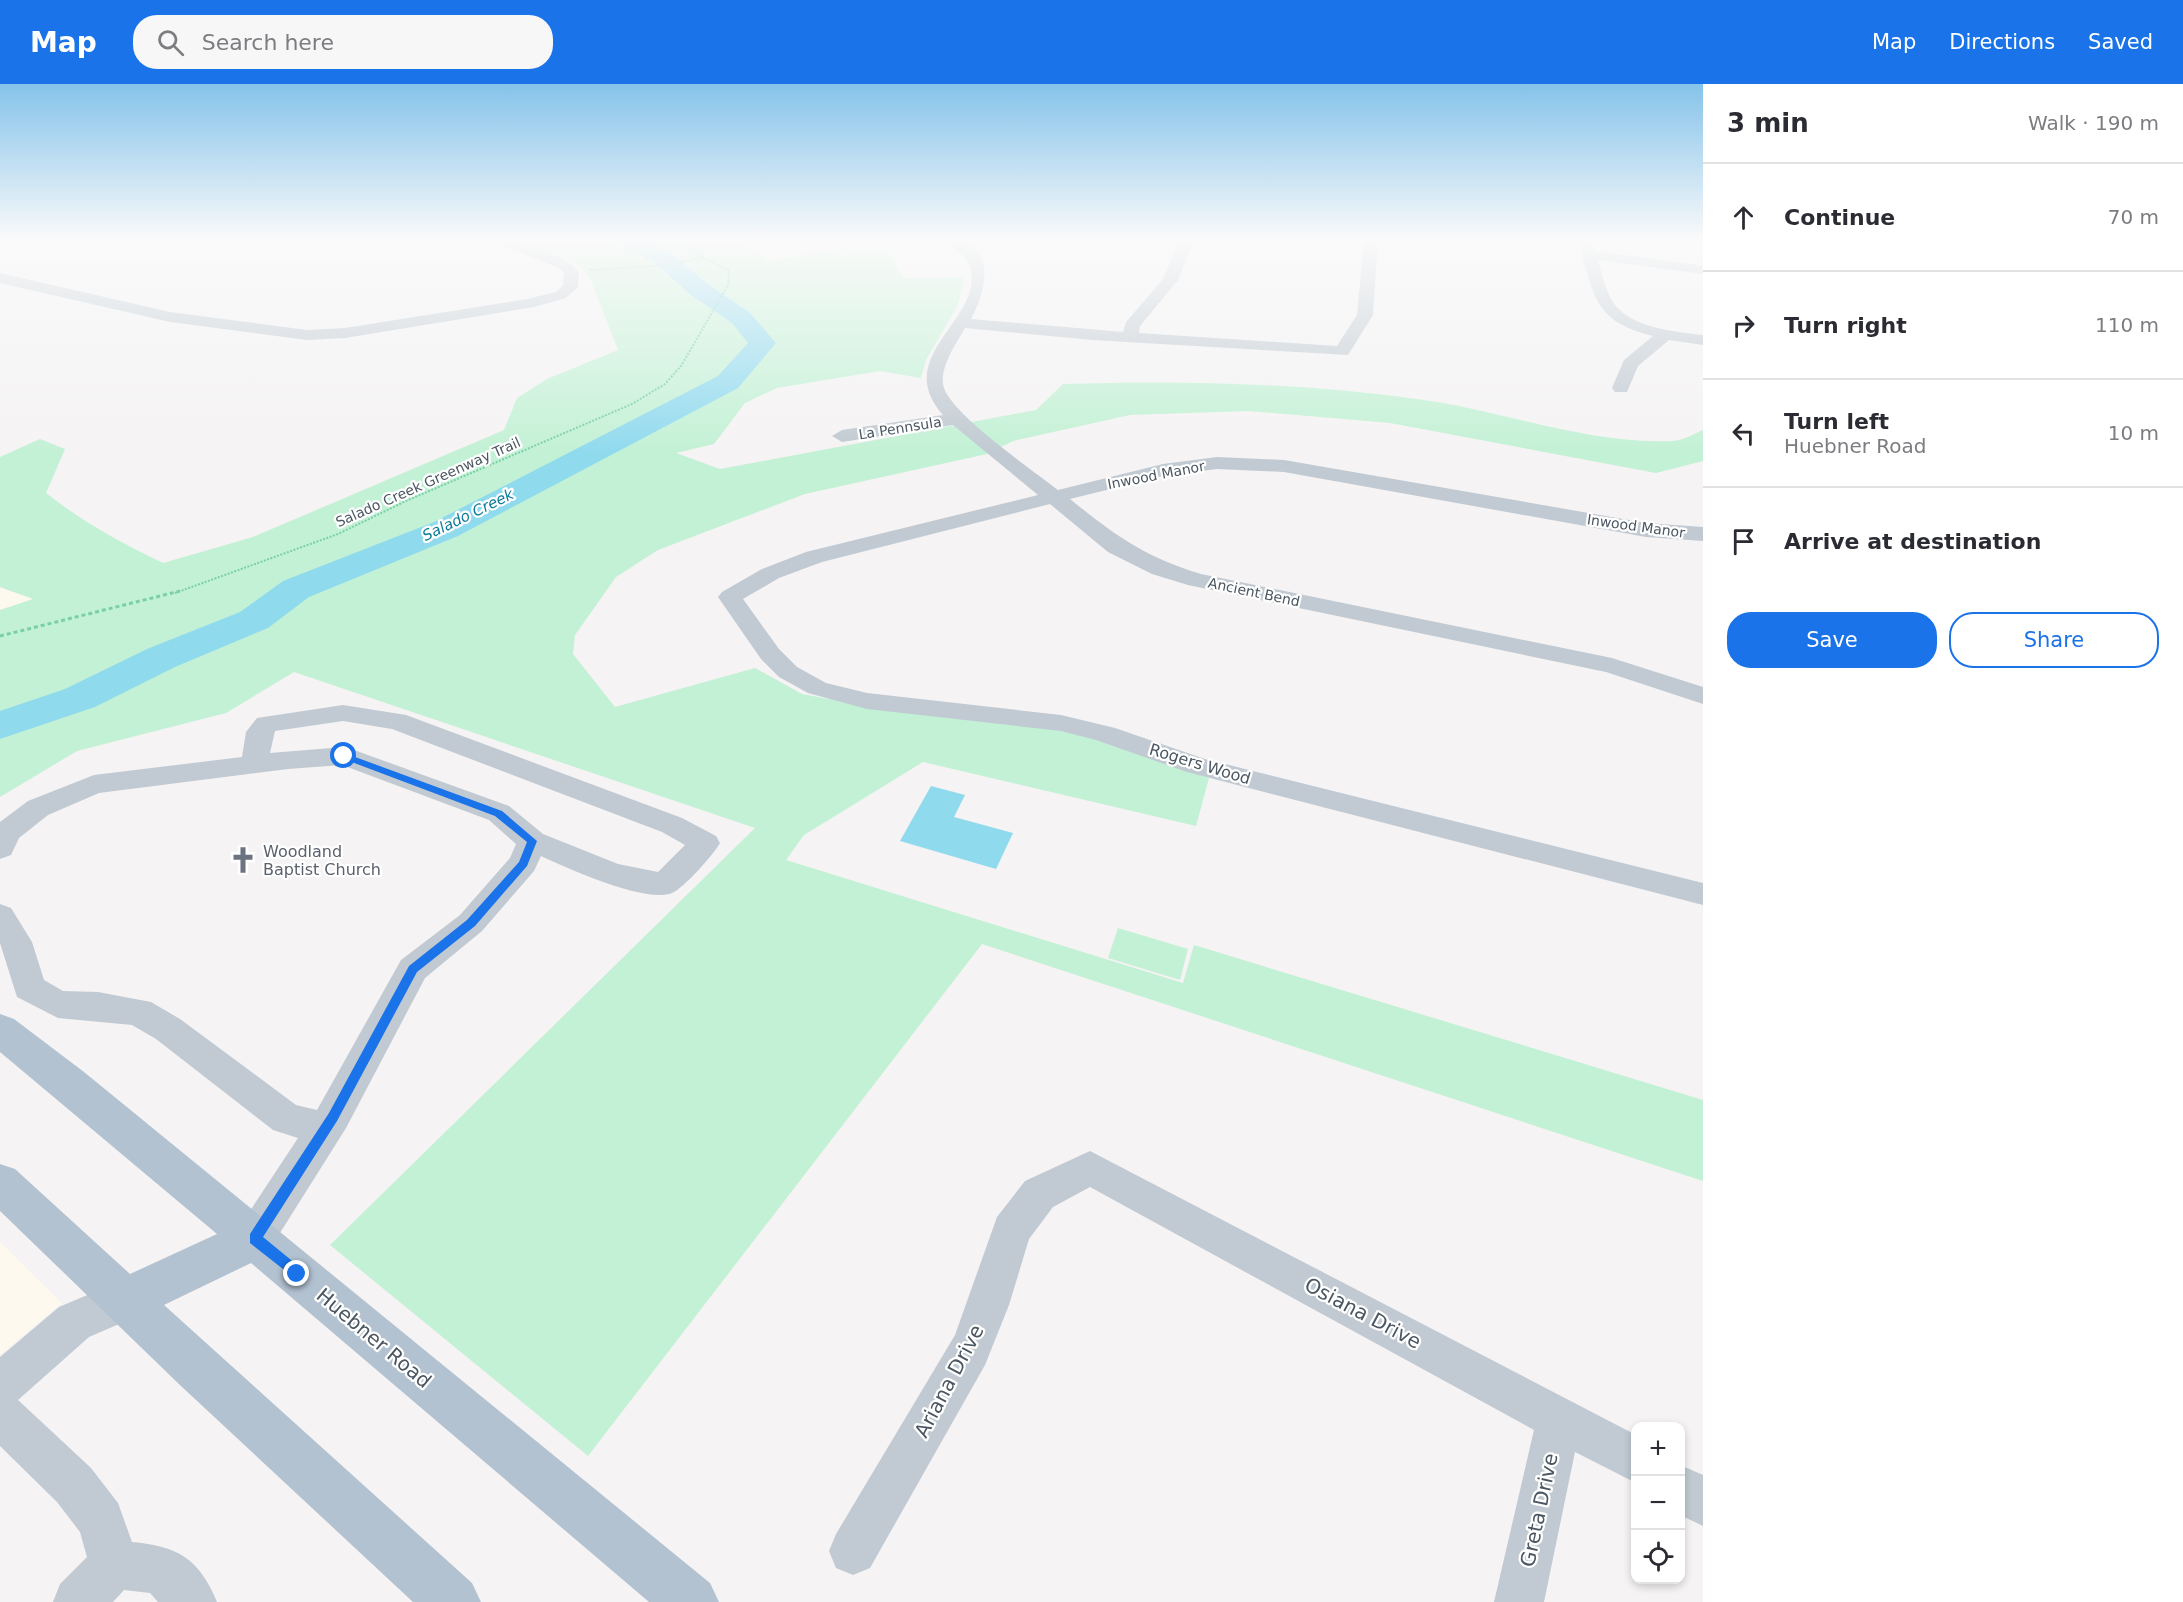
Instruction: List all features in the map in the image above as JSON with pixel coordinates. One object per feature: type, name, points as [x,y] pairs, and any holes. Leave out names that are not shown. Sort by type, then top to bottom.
[{"type":"main road","name":"Huebner Road","points":[[0,1030],[70,1084],[691,1602]]},
{"type":"main road","points":[[0,1183],[453,1602]]},
{"type":"main road","points":[[125,1300],[255,1239]]},
{"type":"street","points":[[143,311],[170,317],[307,335],[345,333],[479,311]]},
{"type":"street","name":"Ancient Bend","points":[[966,311],[934,376],[937,394],[957,419],[1054,498],[1129,555],[1160,569],[1196,580],[1612,666],[1703,696]]},
{"type":"street","points":[[1130,337],[1132,324],[1143,311]]},
{"type":"street","points":[[960,322],[1130,337],[1342,351],[1365,315],[1365,311]]},
{"type":"street","points":[[1613,311],[1633,324],[1666,334],[1703,340]]},
{"type":"street","points":[[1621,388],[1630,364],[1666,334]]},
{"type":"street","name":"La Pennsula","points":[[842,436],[957,419]]},
{"type":"street","name":"Inwood Manor","points":[[730,597],[772,572],[814,557],[1187,465],[1250,463],[1302,469],[1646,530],[1703,534]]},
{"type":"street","name":"Rogers Wood","points":[[730,597],[770,654],[788,672],[817,688],[867,701],[1061,723],[1106,734],[1197,766],[1703,894]]},
{"type":"street","points":[[0,848],[7,832],[38,808],[94,784],[254,764],[344,756],[499,813],[532,841],[612,874],[664,884],[705,843],[672,825],[397,721],[343,714],[267,724],[260,732],[254,764]]},
{"type":"street","points":[[255,1239],[326,1128],[413,969],[471,923],[523,863],[532,841]]},
{"type":"street","points":[[0,916],[16,942],[29,988],[58,1004],[98,1006],[139,1012],[168,1029],[286,1119],[326,1128]]},
{"type":"street","name":"Osiana Drive","points":[[1090,1167],[1631,1458]]},
{"type":"street","name":"Ariana Drive","points":[[853,1551],[970,1350],[988,1305],[1011,1230],[1039,1194],[1090,1167]]},
{"type":"street","points":[[0,1386],[74,1322],[125,1300]]},
{"type":"street","points":[[0,1414],[74,1485],[101,1520],[114,1565]]},
{"type":"street","name":"Greta Drive","points":[[1520,1602],[1559,1418]]},
{"type":"street","points":[[1685,1491],[1703,1502]]},
{"type":"street","points":[[78,1602],[114,1565]]},
{"type":"street","points":[[114,1565],[162,1569],[192,1602]]},
{"type":"path","name":"Salado Creek Greenway Trail","points":[[0,636],[206,583],[338,534],[406,501],[632,404],[659,388],[681,366],[714,311]]},
{"type":"shaded area","points":[[0,588],[34,599],[0,610]]},
{"type":"shaded area","points":[[0,1242],[62,1303],[0,1355]]},
{"type":"green space","points":[[603,311],[955,311],[926,360],[921,378],[880,371],[777,388],[745,403],[714,444],[676,453],[720,469],[1036,410],[1063,384],[1152,382],[1329,389],[1449,404],[1577,432],[1641,441],[1673,441],[1703,430],[1703,461],[1656,473],[1390,423],[1248,411],[1130,415],[1013,441],[987,454],[805,494],[658,550],[616,577],[575,635],[573,654],[615,707],[755,668],[802,694],[868,706],[1075,731],[1209,778],[1196,826],[923,762],[804,835],[786,860],[1183,983],[1194,945],[1703,1100],[1703,1181],[982,944],[588,1456],[330,1245],[755,828],[294,672],[226,713],[77,751],[0,797],[0,610],[33,599],[0,587],[0,457],[40,439],[65,449],[46,493],[103,531],[163,563],[253,537],[504,430],[517,398],[547,379],[618,350]]},
{"type":"green space","points":[[1118,928],[1188,949],[1180,980],[1108,958]]},
{"type":"water","points":[[931,786],[965,795],[954,817],[1013,833],[996,869],[900,841]]},
{"type":"waterway","name":"Salado Creek","points":[[0,726],[80,698],[161,658],[254,620],[296,589],[446,529],[728,382],[763,343],[741,318],[731,311]]},
{"type":"place","name":"Woodland Baptist Church","points":[[243,860]]},
{"type":"route","points":[[297,1274],[255,1239],[333,1117],[413,969],[471,923],[523,863],[532,841],[499,813],[344,756]]}]
